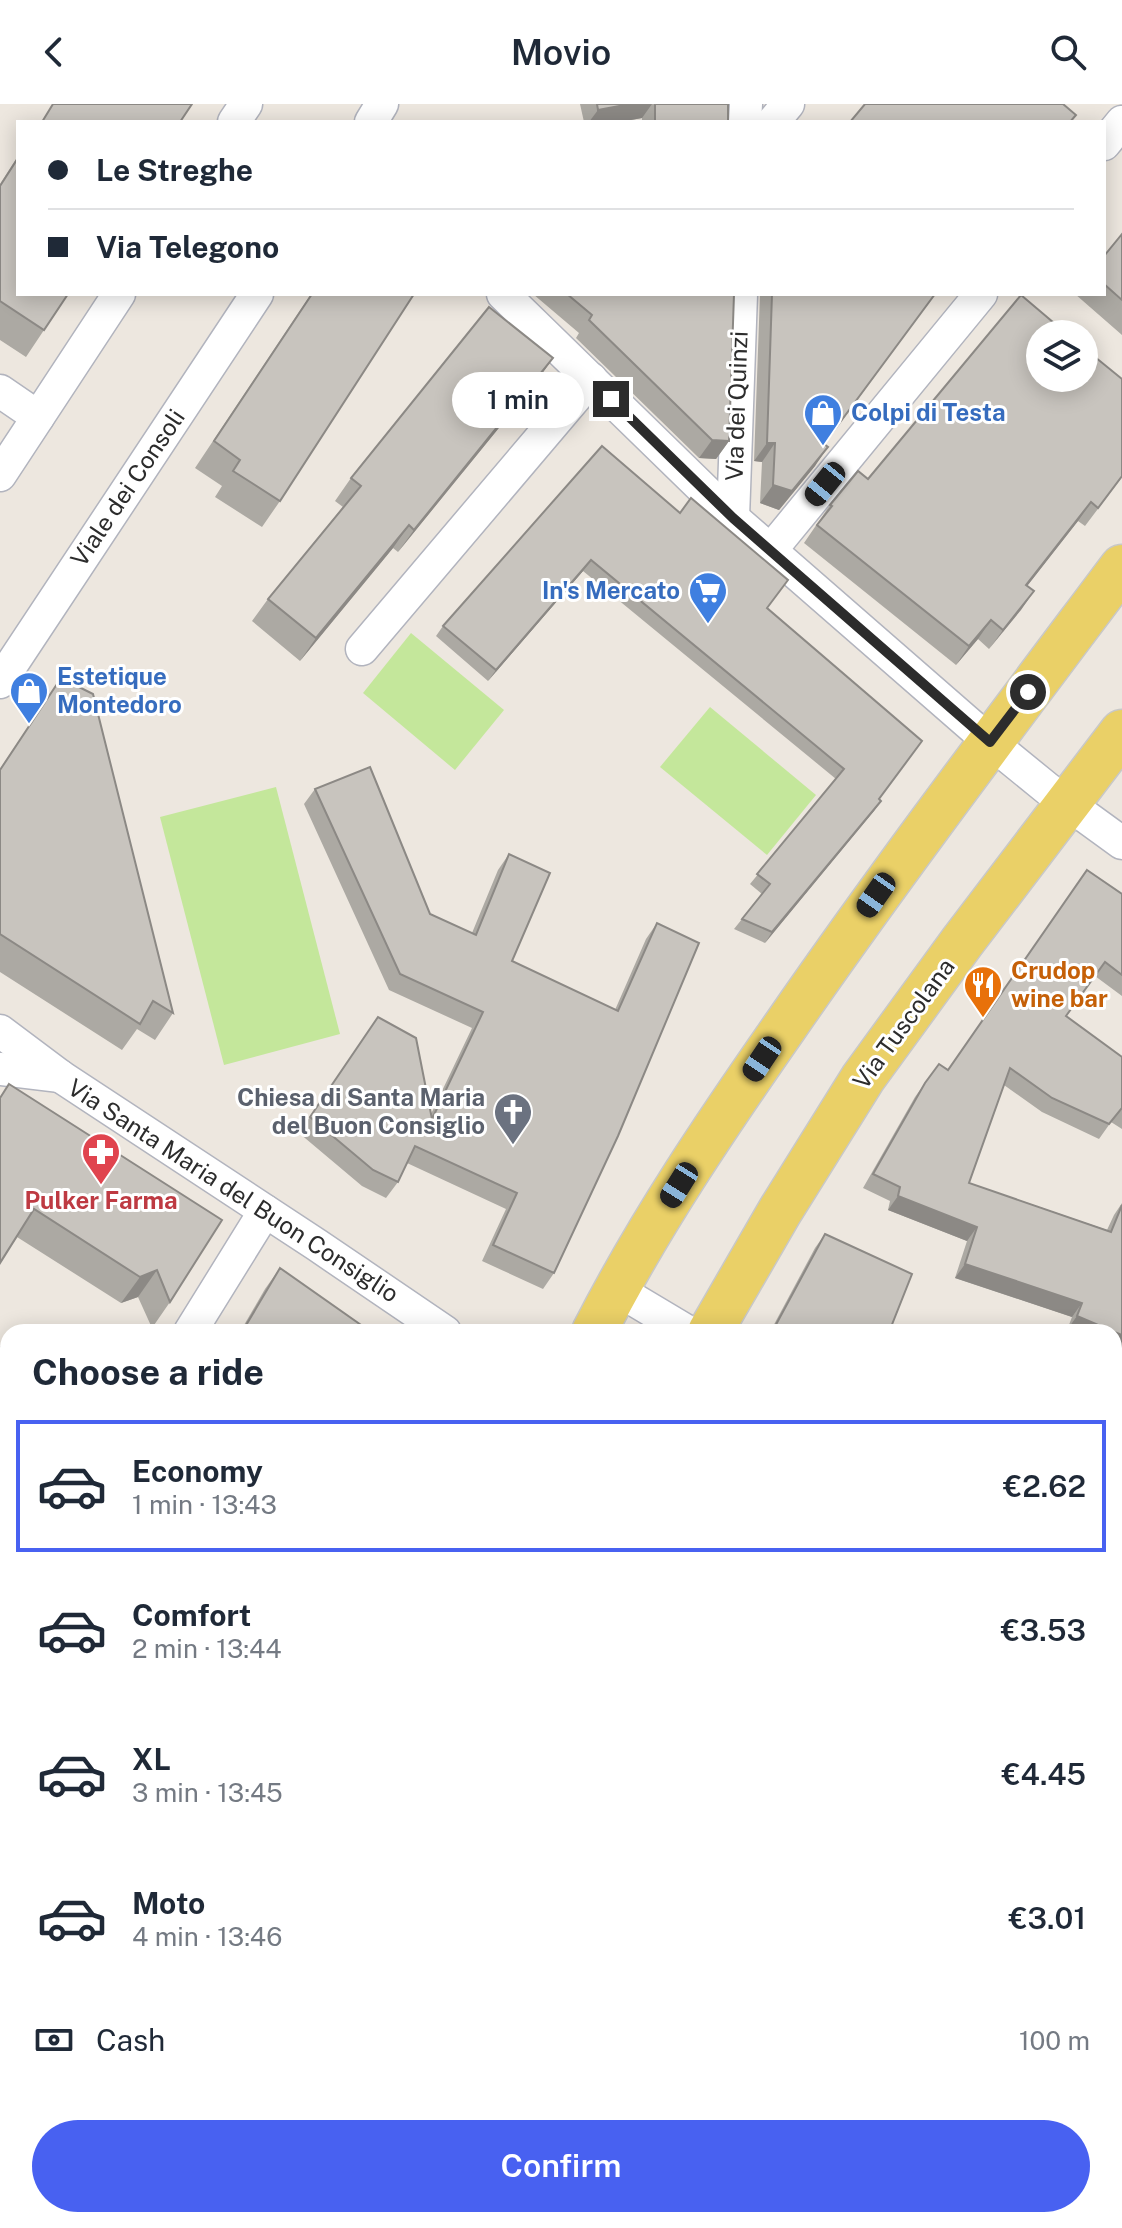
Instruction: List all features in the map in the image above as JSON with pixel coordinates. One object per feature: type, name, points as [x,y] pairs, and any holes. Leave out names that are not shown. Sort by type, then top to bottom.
[{"type":"main road","points":[[598,1324],[679,1185],[762,1059],[876,895],[1122,567]]},
{"type":"main road","name":"Via Tuscolana","points":[[715,1324],[863,1078],[1122,732]]},
{"type":"street","points":[[775,120],[788,104]]},
{"type":"street","points":[[1106,142],[1122,122]]},
{"type":"street","points":[[0,475],[9,439],[38,417],[118,296]]},
{"type":"street","name":"Viale dei Consoli","points":[[0,682],[256,296]]},
{"type":"street","points":[[505,296],[770,551],[990,742],[1122,843]]},
{"type":"street","name":"Via dei Quinzi","points":[[733,518],[741,296]]},
{"type":"street","points":[[770,551],[979,296]]},
{"type":"street","points":[[362,649],[591,379]]},
{"type":"street","points":[[0,391],[38,417]]},
{"type":"street","name":"Via Santa Maria del Buon Consiglio","points":[[0,1031],[60,1076],[433,1324]]},
{"type":"street","name":"Via Santa Maria del Buon Consiglio","points":[[0,1069],[60,1076]]},
{"type":"street","points":[[195,1324],[265,1211]]},
{"type":"street","points":[[616,1289],[675,1324]]},
{"type":"green space","points":[[411,633],[504,710],[455,770],[363,693]]},
{"type":"green space","points":[[710,707],[816,795],[767,855],[660,767]]},
{"type":"green space","points":[[276,787],[340,1034],[224,1065],[160,817]]},
{"type":"building","points":[[53,104],[192,104],[181,120],[43,120]]},
{"type":"building","points":[[597,104],[630,104],[598,110]]},
{"type":"building","points":[[655,104],[728,104],[728,120],[655,120]]},
{"type":"building","points":[[865,104],[1063,104],[1076,115],[1072,120],[852,120]]},
{"type":"building","points":[[16,161],[16,296],[67,296],[44,330],[0,301],[0,186]]},
{"type":"building","points":[[1122,234],[1122,300],[1106,286],[1106,254]]},
{"type":"building","points":[[311,296],[413,296],[280,501],[233,471],[240,460],[214,441]]},
{"type":"building","points":[[569,296],[734,296],[729,441],[712,440],[589,320],[592,315]]},
{"type":"building","points":[[772,296],[934,296],[824,444],[828,447],[792,491],[773,485],[775,443],[767,443]]},
{"type":"building","points":[[1020,296],[1050,320],[1026,320],[1026,392],[1098,392],[1098,359],[1122,379],[1122,476],[1098,508],[1091,502],[1026,585],[1034,591],[1003,630],[991,620],[969,646],[817,525],[858,471],[868,479]]},
{"type":"building","points":[[489,307],[553,358],[414,530],[409,525],[316,638],[268,599],[361,486],[351,478]]},
{"type":"building","points":[[602,446],[680,513],[691,498],[788,580],[767,608],[922,741],[879,799],[881,801],[772,932],[742,919],[770,884],[757,874],[844,769],[591,560],[496,670],[443,626]]},
{"type":"building","points":[[61,678],[93,694],[173,1013],[153,1001],[140,1024],[0,934],[0,770]]},
{"type":"building","points":[[370,767],[430,914],[476,935],[509,854],[550,873],[512,961],[618,1011],[657,923],[699,943],[618,1136],[554,1273],[493,1245],[517,1193],[415,1146],[398,1182],[373,1170],[310,1117],[378,1017],[416,1038],[432,1119],[483,1012],[400,974],[315,789]]},
{"type":"building","points":[[1087,870],[1122,894],[1122,975],[1105,962],[1066,1016],[1122,1057],[1122,1108],[1109,1124],[1052,1098],[1010,1068],[969,1183],[1111,1232],[1122,1205],[1122,1324],[1096,1324],[1077,1316],[1082,1303],[965,1264],[977,1227],[898,1196],[900,1187],[873,1174],[925,1083],[939,1064],[948,1070]]},
{"type":"building","points":[[9,1084],[222,1220],[170,1302],[157,1270],[140,1277],[34,1209],[0,1263],[0,1098]]},
{"type":"building","points":[[825,1234],[912,1274],[892,1324],[776,1324]]},
{"type":"building","points":[[280,1268],[360,1324],[247,1324]]},
{"type":"place","name":"Colpi di Testa","points":[[823,447]]},
{"type":"place","name":"In's Mercato","points":[[708,625]]},
{"type":"place","name":"Estetique Montedoro","points":[[29,725]]},
{"type":"place","name":"Crudop wine bar","points":[[983,1019]]},
{"type":"place","name":"Chiesa di Santa Maria del Buon Consiglio","points":[[513,1146]]},
{"type":"place","name":"Pulker Farma","points":[[101,1186]]},
{"type":"route","points":[[611,399],[733,518],[990,742],[1028,692]]}]
